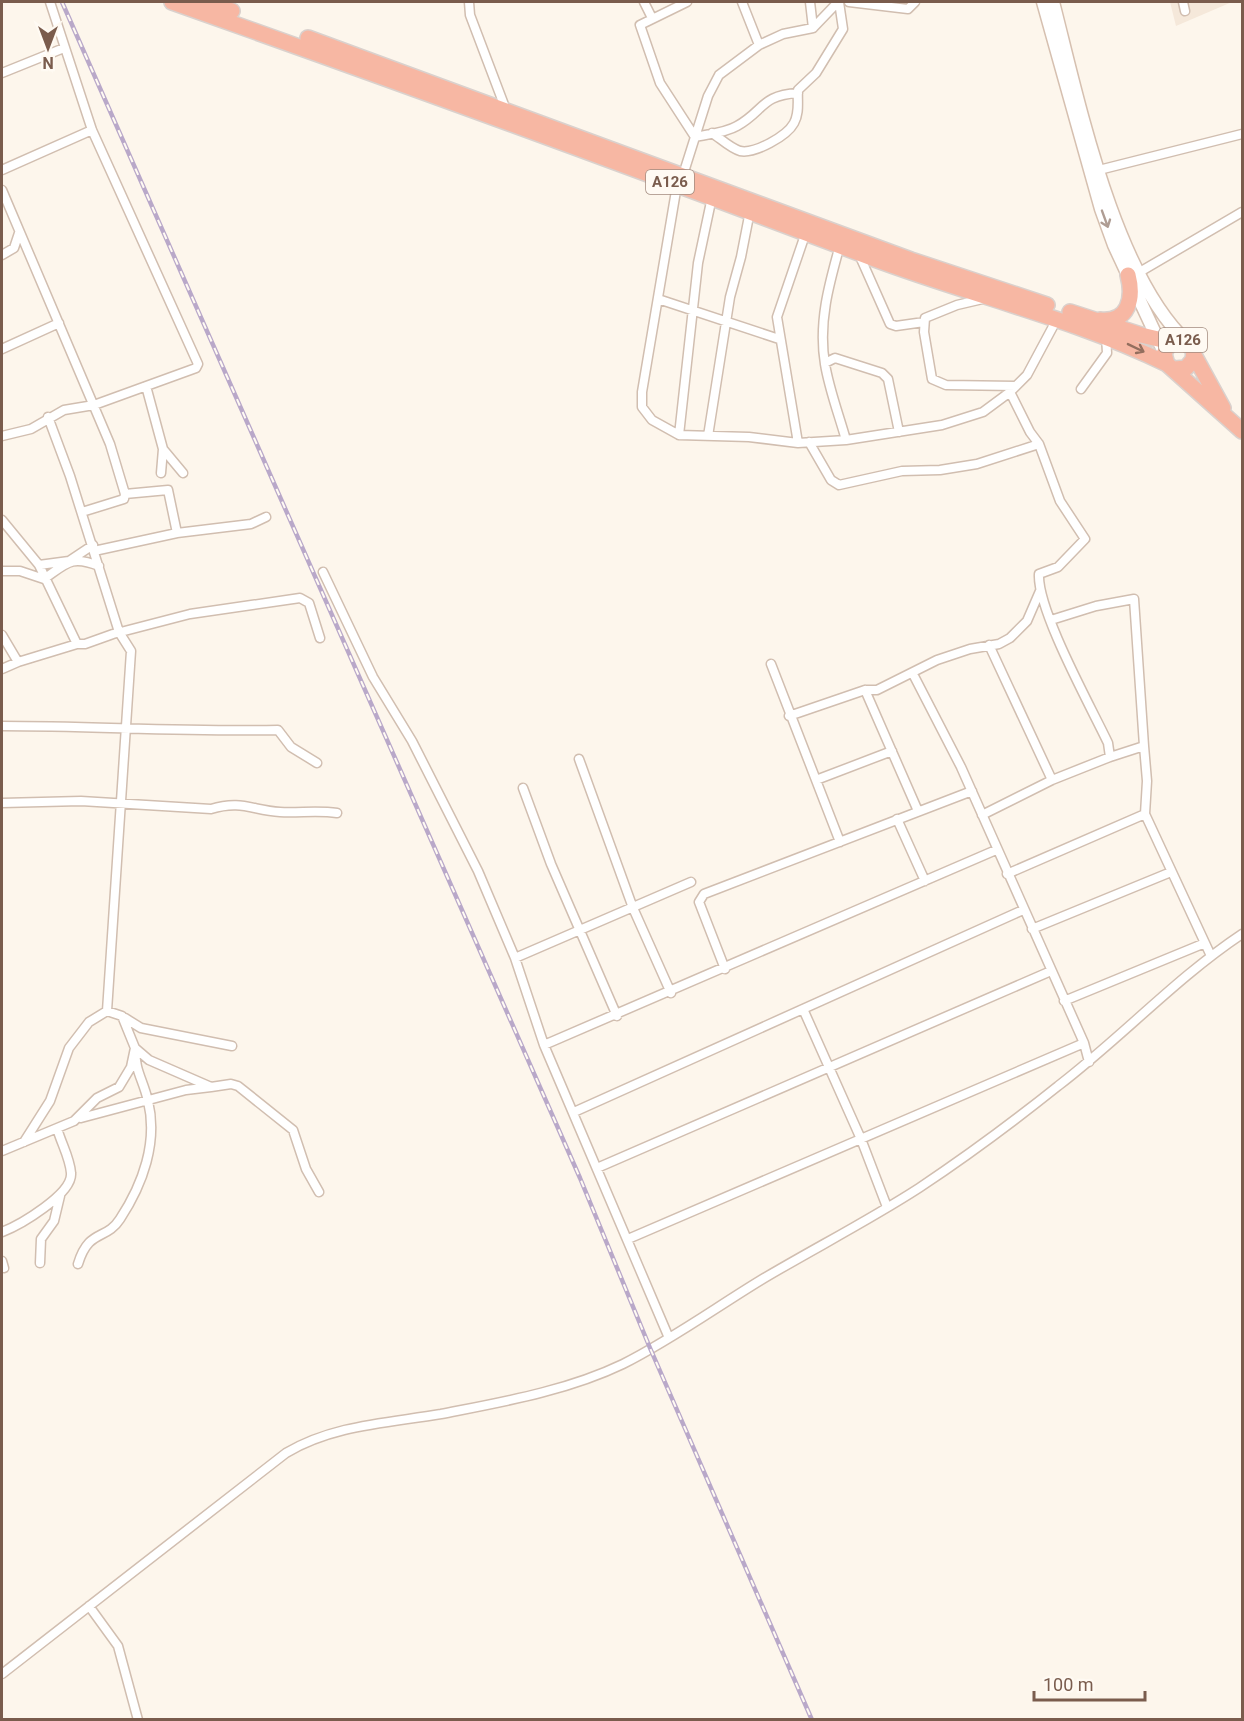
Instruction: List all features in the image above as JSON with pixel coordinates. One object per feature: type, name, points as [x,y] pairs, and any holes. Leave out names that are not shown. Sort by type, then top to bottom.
[{"type":"highway","name":"A126","points":[[172,2],[911,260],[1085,317],[1190,365],[1191,349]]},
{"type":"highway","name":"A126","points":[[204,2],[506,110],[680,180],[712,197],[858,252],[1106,336],[1167,353],[1242,431]]},
{"type":"highway","points":[[1085,317],[1108,321],[1122,314],[1129,306],[1132,296],[1133,274]]},
{"type":"highway","name":"A126","points":[[1167,353],[1178,340],[1191,349],[1228,416]]},
{"type":"main road","points":[[1043,2],[1097,196],[1167,353]]},
{"type":"main road","points":[[1053,2],[1099,170],[1133,274],[1191,349]]},
{"type":"street","points":[[2,436],[31,429],[48,417],[64,410],[94,405],[196,368],[197,357],[92,130],[50,2]]},
{"type":"street","points":[[469,2],[470,15],[506,110]]},
{"type":"street","points":[[644,2],[651,18]]},
{"type":"street","points":[[687,2],[640,25],[660,83],[695,137]]},
{"type":"street","points":[[742,2],[759,45]]},
{"type":"street","points":[[810,2],[813,28]]},
{"type":"street","points":[[695,137],[738,125],[769,98],[798,93],[816,73],[843,29],[838,2]]},
{"type":"street","points":[[838,2],[813,28],[783,34],[759,45],[719,75],[713,83],[680,180],[642,392],[642,407],[652,420],[679,435],[798,443],[846,440],[942,425],[983,412],[1013,389],[1027,375],[1057,319]]},
{"type":"street","points":[[849,2],[908,9],[915,2]]},
{"type":"street","points":[[2,73],[64,48]]},
{"type":"street","points":[[712,133],[742,151],[763,145],[792,126],[798,110],[798,93]]},
{"type":"street","points":[[2,170],[92,130]]},
{"type":"street","points":[[1099,170],[1242,134]]},
{"type":"street","points":[[2,190],[110,444],[125,494],[124,499],[82,512]]},
{"type":"street","points":[[679,435],[698,263],[712,197]]},
{"type":"street","points":[[708,436],[718,365],[728,322],[730,297],[750,211]]},
{"type":"street","points":[[1133,274],[1242,212]]},
{"type":"street","points":[[798,443],[777,317],[806,232]]},
{"type":"street","points":[[2,255],[14,248],[19,233]]},
{"type":"street","points":[[840,245],[826,296],[823,325],[825,363],[846,440]]},
{"type":"street","points":[[858,252],[890,324],[896,326],[924,322]]},
{"type":"street","points":[[990,298],[927,316],[924,322],[934,382],[946,385],[1013,389]]},
{"type":"street","points":[[658,299],[779,339]]},
{"type":"street","points":[[2,349],[59,323]]},
{"type":"street","points":[[1081,389],[1107,353],[1106,336]]},
{"type":"street","points":[[825,363],[835,358],[882,373],[888,379],[899,432]]},
{"type":"street","points":[[146,386],[163,449],[161,473]]},
{"type":"street","points":[[1013,389],[1030,432],[1039,444],[1060,501],[1085,539],[1058,567],[1040,574],[1040,591],[1051,620],[1108,743],[1110,757]]},
{"type":"street","points":[[48,417],[82,512],[119,632],[131,651],[107,1011]]},
{"type":"street","points":[[809,442],[831,480],[839,485],[902,471],[940,470],[977,464],[1039,444]]},
{"type":"street","points":[[163,449],[183,473]]},
{"type":"street","points":[[125,494],[168,490],[177,533]]},
{"type":"street","points":[[44,579],[69,561],[93,548],[177,533],[251,524],[266,517]]},
{"type":"street","points":[[2,520],[39,565],[77,644]]},
{"type":"street","points":[[39,565],[84,561],[99,566]]},
{"type":"street","points":[[2,571],[20,571],[44,579]]},
{"type":"street","points":[[322,572],[373,677],[412,741],[478,872],[515,958],[544,1045],[669,1338]]},
{"type":"street","points":[[789,716],[865,690],[877,690],[938,660],[1010,638],[1027,621],[1040,591]]},
{"type":"street","points":[[2,669],[77,644],[85,644],[119,632],[190,614],[300,598],[309,603],[320,638]]},
{"type":"street","points":[[1051,620],[1096,606],[1134,599],[1147,781],[1145,814],[1211,956]]},
{"type":"street","points":[[2,635],[18,662]]},
{"type":"street","points":[[989,645],[1052,780]]},
{"type":"street","points":[[771,664],[789,716],[840,842]]},
{"type":"street","points":[[913,674],[972,791],[996,850],[1084,1043],[1089,1062]]},
{"type":"street","points":[[865,690],[918,811]]},
{"type":"street","points":[[2,726],[209,731],[278,730],[291,747],[317,763]]},
{"type":"street","points":[[982,815],[1052,780],[1144,746]]},
{"type":"street","points":[[816,780],[892,751]]},
{"type":"street","points":[[579,759],[633,908],[671,993]]},
{"type":"street","points":[[523,788],[550,864],[617,1016]]},
{"type":"street","points":[[725,969],[699,902],[701,898],[972,791]]},
{"type":"street","points":[[2,803],[121,802],[211,809],[231,802],[278,812],[320,810],[337,813]]},
{"type":"street","points":[[1007,874],[1145,814]]},
{"type":"street","points":[[897,819],[925,881]]},
{"type":"street","points":[[544,1045],[671,993],[996,850]]},
{"type":"street","points":[[1032,929],[1171,872]]},
{"type":"street","points":[[515,958],[579,928],[633,908],[691,882]]},
{"type":"street","points":[[574,1112],[1023,910]]},
{"type":"street","points":[[2,1674],[286,1453],[315,1437],[452,1411],[579,1382],[623,1364],[669,1338],[761,1280],[887,1207],[1004,1129],[1089,1062],[1211,956],[1242,934]]},
{"type":"street","points":[[1064,1001],[1205,943]]},
{"type":"street","points":[[597,1168],[1051,971]]},
{"type":"street","points":[[803,1008],[861,1138],[887,1207]]},
{"type":"street","points":[[24,1142],[50,1101],[69,1048],[89,1022],[107,1011],[122,1016],[141,1028],[232,1046]]},
{"type":"street","points":[[78,1264],[89,1240],[112,1229],[119,1220],[140,1181],[152,1136],[148,1100],[135,1068],[135,1048],[122,1016]]},
{"type":"street","points":[[628,1239],[1084,1043]]},
{"type":"street","points":[[135,1048],[149,1060],[211,1087]]},
{"type":"street","points":[[74,1120],[97,1098],[119,1087],[131,1067],[135,1048]]},
{"type":"street","points":[[2,1151],[74,1120],[148,1100],[231,1084],[238,1086],[293,1130],[306,1169],[319,1192]]},
{"type":"street","points":[[40,1263],[41,1239],[54,1221],[60,1196],[72,1176],[57,1128]]},
{"type":"street","points":[[2,1232],[24,1221],[60,1196]]},
{"type":"street","points":[[89,1606],[118,1646],[138,1719]]},
{"type":"shaded area","points":[[1170,2],[1232,2],[1176,26]]},
{"type":"railway","points":[[62,2],[580,1178],[650,1348],[812,1720]]}]
